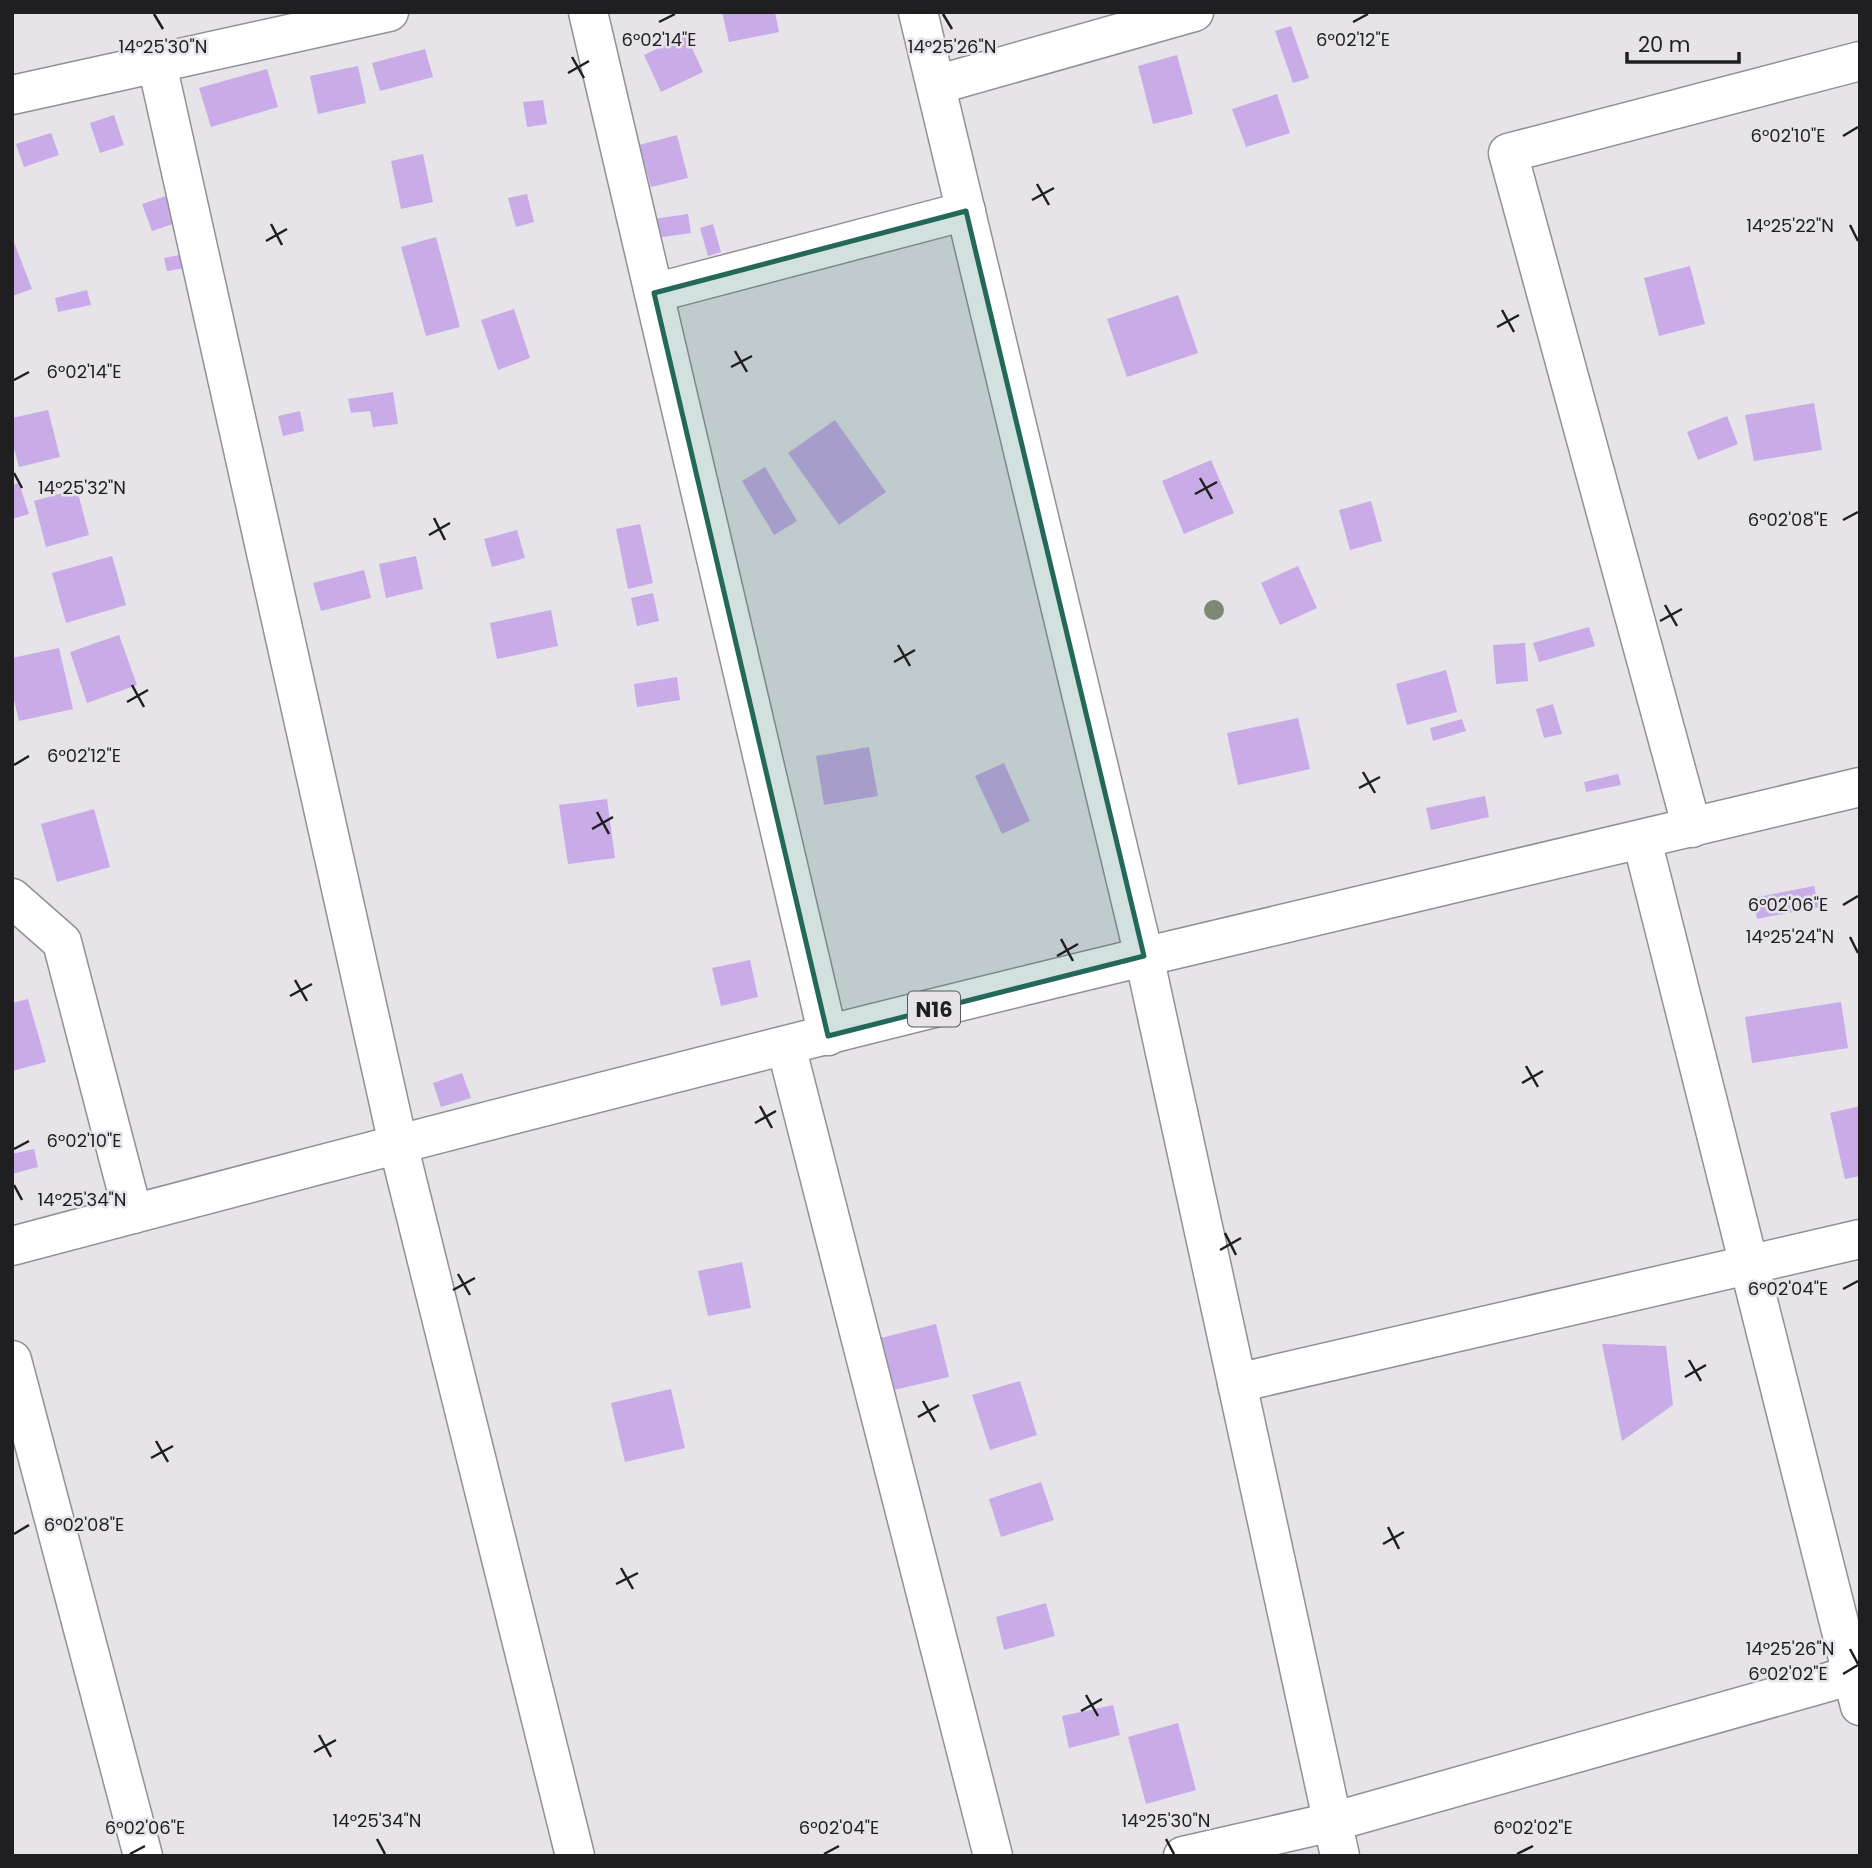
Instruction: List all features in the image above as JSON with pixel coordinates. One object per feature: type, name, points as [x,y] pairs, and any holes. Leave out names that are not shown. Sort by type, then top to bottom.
[{"type":"street","points":[[12,95],[389,12]]},
{"type":"street","points":[[589,12],[828,1036]]},
{"type":"street","points":[[918,12],[1144,956],[1336,1839]]},
{"type":"street","points":[[936,85],[1194,12]]},
{"type":"street","points":[[1692,828],[1507,153],[1860,61]]},
{"type":"street","points":[[157,64],[398,1144],[575,1856]]},
{"type":"street","points":[[654,293],[966,211]]},
{"type":"street","name":"N16","points":[[12,1246],[398,1144],[1144,956],[1860,787]]},
{"type":"street","points":[[1183,1856],[1336,1839],[1857,1685],[1642,840]]},
{"type":"street","points":[[12,898],[62,942],[133,1214]]},
{"type":"street","points":[[786,1046],[993,1856]]},
{"type":"street","points":[[1237,1383],[1860,1239]]},
{"type":"street","points":[[12,1360],[144,1856]]},
{"type":"highlighted area","points":[[966,211],[1144,956],[828,1036],[654,293]]},
{"type":"building","points":[[722,12],[775,12],[779,32],[729,42]]},
{"type":"building","points":[[1291,26],[1309,78],[1293,83],[1275,31]]},
{"type":"building","points":[[686,35],[703,72],[661,92],[644,55]]},
{"type":"building","points":[[425,49],[433,77],[380,91],[372,63]]},
{"type":"building","points":[[1177,55],[1193,114],[1153,124],[1138,66]]},
{"type":"building","points":[[358,66],[366,103],[318,114],[310,76]]},
{"type":"building","points":[[267,69],[278,107],[211,127],[199,88]]},
{"type":"building","points":[[1277,94],[1290,133],[1246,147],[1232,109]]},
{"type":"building","points":[[543,100],[547,124],[527,127],[523,102]]},
{"type":"building","points":[[114,115],[124,145],[100,153],[90,123]]},
{"type":"building","points":[[51,133],[59,155],[24,167],[16,144]]},
{"type":"building","points":[[677,135],[688,178],[651,187],[639,145]]},
{"type":"building","points":[[423,154],[433,202],[401,209],[391,161]]},
{"type":"building","points":[[175,193],[185,220],[152,231],[142,204]]},
{"type":"building","points":[[527,194],[534,222],[516,227],[508,198]]},
{"type":"building","points":[[688,214],[691,233],[649,239],[646,220]]},
{"type":"building","points":[[713,224],[721,252],[708,256],[700,228]]},
{"type":"building","points":[[12,237],[32,289],[12,296]]},
{"type":"building","points":[[436,237],[460,327],[426,336],[401,247]]},
{"type":"building","points":[[195,252],[198,266],[167,271],[164,258]]},
{"type":"building","points":[[1690,266],[1705,324],[1659,336],[1644,278]]},
{"type":"building","points":[[87,290],[91,305],[58,312],[55,298]]},
{"type":"building","points":[[1178,295],[1198,353],[1127,377],[1107,319]]},
{"type":"building","points":[[514,309],[530,358],[498,370],[481,320]]},
{"type":"building","points":[[393,392],[398,424],[373,427],[370,411],[351,413],[348,399]]},
{"type":"building","points":[[1814,403],[1822,450],[1754,461],[1745,415]]},
{"type":"building","points":[[48,410],[60,457],[19,467],[12,441],[12,418]]},
{"type":"building","points":[[300,411],[304,431],[283,436],[278,416]]},
{"type":"building","points":[[1727,416],[1738,444],[1698,460],[1687,432]]},
{"type":"building","points":[[835,420],[886,492],[839,525],[788,453]]},
{"type":"building","points":[[1211,460],[1234,513],[1184,534],[1162,481]]},
{"type":"building","points":[[765,467],[797,521],[774,535],[742,481]]},
{"type":"building","points":[[19,483],[29,514],[12,519],[12,485]]},
{"type":"building","points":[[77,489],[89,535],[46,547],[34,501]]},
{"type":"building","points":[[1371,501],[1382,541],[1350,550],[1339,510]]},
{"type":"building","points":[[640,524],[653,583],[628,589],[616,529]]},
{"type":"building","points":[[517,530],[525,558],[492,567],[484,539]]},
{"type":"building","points":[[112,556],[126,605],[66,623],[52,573]]},
{"type":"building","points":[[416,556],[423,589],[386,598],[379,564]]},
{"type":"building","points":[[1298,566],[1317,608],[1280,625],[1261,583]]},
{"type":"building","points":[[364,570],[371,598],[321,611],[313,583]]},
{"type":"building","points":[[653,593],[659,621],[637,626],[631,598]]},
{"type":"building","points":[[551,610],[558,646],[497,659],[490,623]]},
{"type":"building","points":[[1589,627],[1595,646],[1539,662],[1533,643]]},
{"type":"building","points":[[119,635],[137,685],[87,703],[70,652]]},
{"type":"building","points":[[1525,643],[1528,681],[1496,684],[1493,645]]},
{"type":"building","points":[[59,648],[73,709],[19,721],[12,691],[12,658]]},
{"type":"building","points":[[1446,670],[1457,712],[1407,725],[1396,684]]},
{"type":"building","points":[[677,677],[680,700],[637,707],[634,684]]},
{"type":"building","points":[[1553,704],[1562,734],[1544,738],[1536,709]]},
{"type":"building","points":[[1298,718],[1310,769],[1238,785],[1227,733]]},
{"type":"building","points":[[1462,719],[1466,731],[1433,741],[1430,728]]},
{"type":"building","points":[[869,747],[878,796],[824,805],[816,756]]},
{"type":"building","points":[[1004,763],[1030,821],[1002,834],[975,776]]},
{"type":"building","points":[[1618,774],[1621,785],[1586,792],[1584,782]]},
{"type":"building","points":[[1485,796],[1489,817],[1431,830],[1426,808]]},
{"type":"building","points":[[607,799],[615,858],[568,864],[559,805]]},
{"type":"building","points":[[94,809],[110,867],[57,882],[41,824]]},
{"type":"building","points":[[1814,886],[1819,907],[1757,919],[1753,898]]},
{"type":"building","points":[[750,960],[758,997],[721,1006],[712,968]]},
{"type":"building","points":[[28,999],[46,1062],[12,1071],[12,1003]]},
{"type":"building","points":[[1841,1002],[1848,1048],[1752,1063],[1745,1017]]},
{"type":"building","points":[[462,1073],[471,1098],[441,1107],[433,1083]]},
{"type":"building","points":[[1860,1106],[1860,1176],[1845,1179],[1830,1113]]},
{"type":"building","points":[[34,1149],[38,1167],[12,1174],[12,1154]]},
{"type":"building","points":[[742,1262],[751,1308],[708,1316],[698,1271]]},
{"type":"building","points":[[936,1324],[949,1377],[894,1390],[881,1338]]},
{"type":"building","points":[[1602,1344],[1666,1346],[1673,1405],[1622,1441]]},
{"type":"building","points":[[1020,1381],[1037,1435],[990,1450],[972,1395]]},
{"type":"building","points":[[671,1389],[685,1448],[625,1462],[611,1403]]},
{"type":"building","points":[[1041,1482],[1054,1520],[1001,1537],[989,1499]]},
{"type":"building","points":[[1046,1603],[1055,1636],[1004,1650],[996,1617]]},
{"type":"building","points":[[1113,1705],[1120,1735],[1069,1748],[1062,1716]]},
{"type":"building","points":[[1178,1723],[1196,1790],[1146,1804],[1128,1737]]}]
